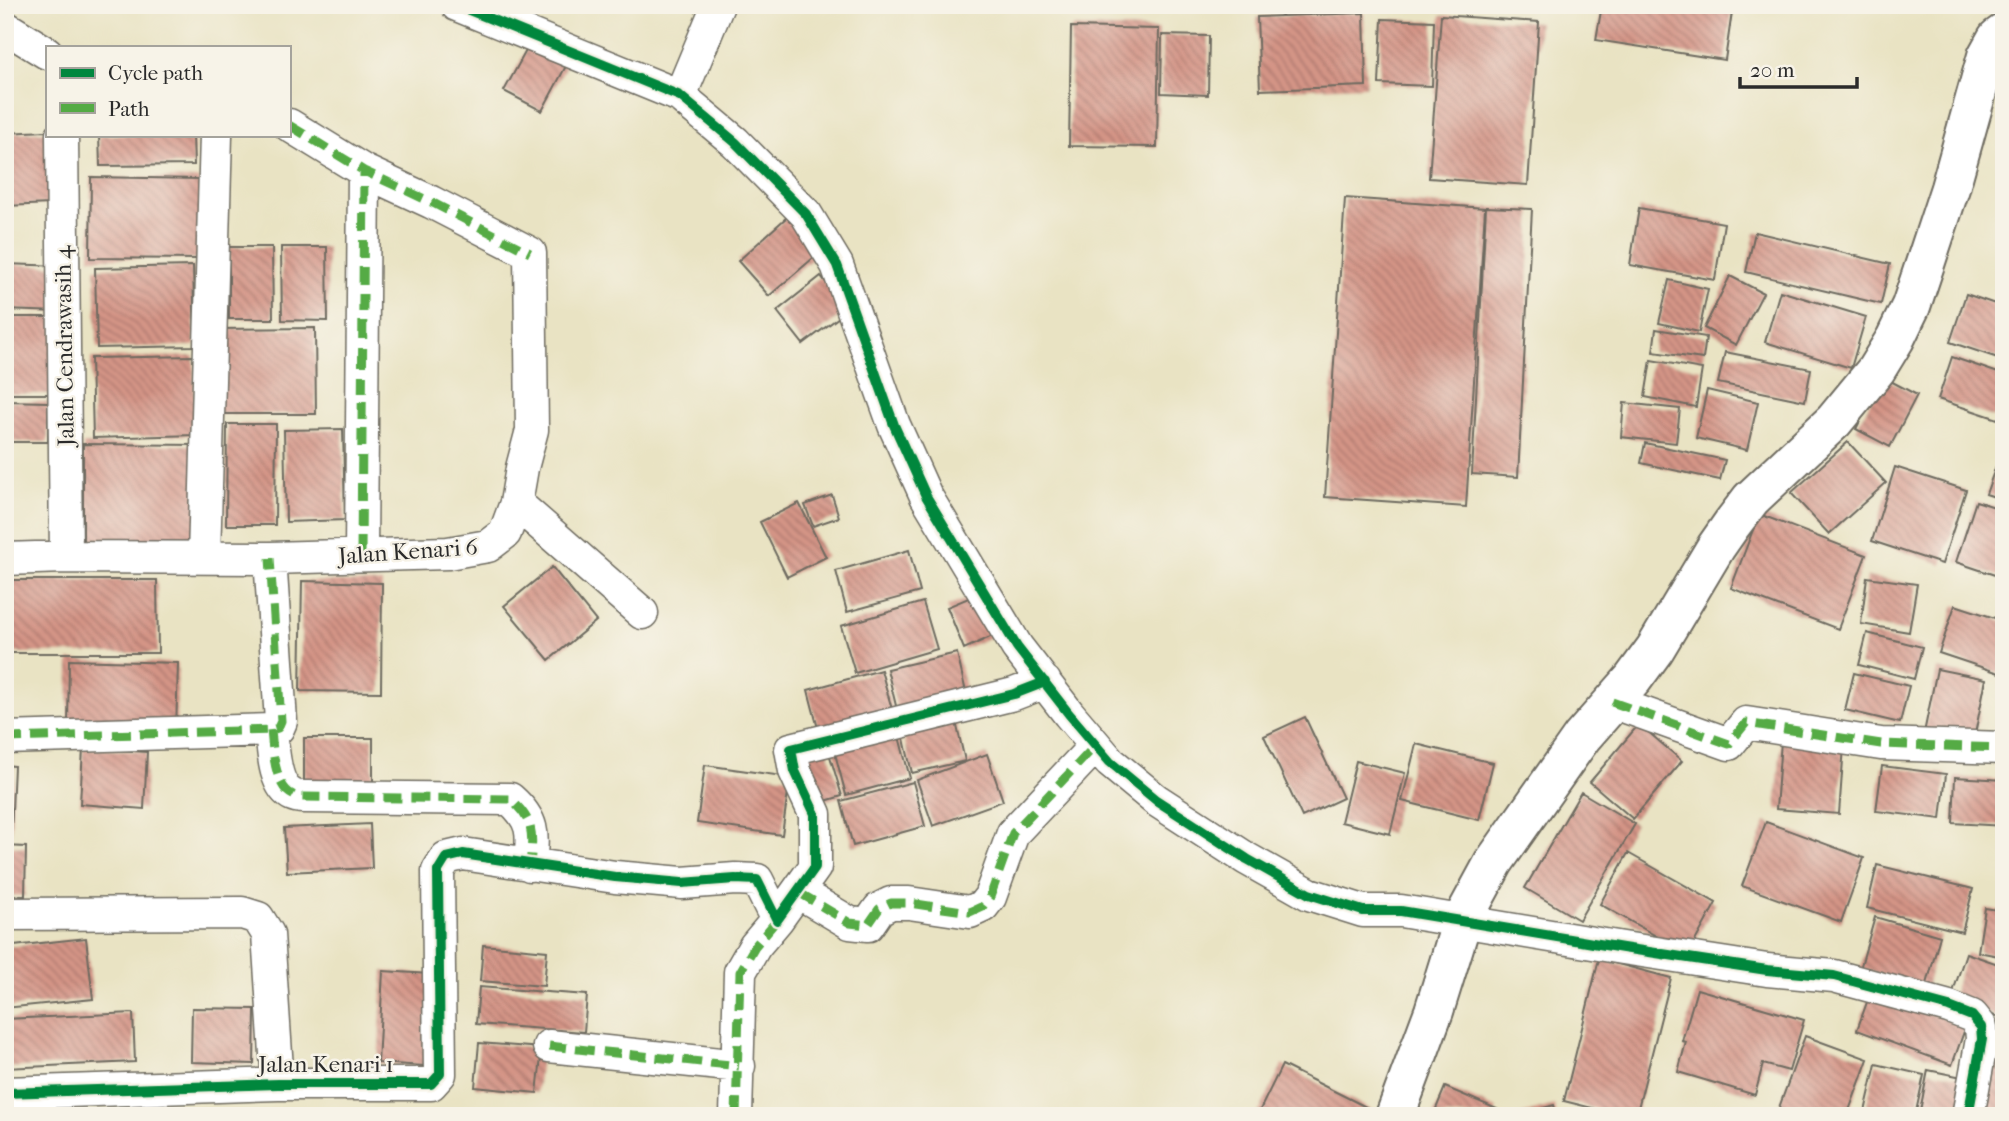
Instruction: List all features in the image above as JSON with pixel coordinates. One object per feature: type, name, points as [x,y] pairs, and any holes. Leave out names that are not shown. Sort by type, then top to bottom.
[{"type":"street","points":[[457,5],[680,96],[735,142],[806,214],[837,265],[894,425],[926,496],[1017,647],[1095,746],[1156,800],[1247,859],[1309,894],[1363,911],[1401,911],[1768,970],[1834,976],[1949,1007],[1972,1016],[1981,1027],[1982,1039],[1968,1116]]},
{"type":"street","points":[[680,96],[718,5]]},
{"type":"street","points":[[5,27],[46,52]]},
{"type":"street","points":[[1395,1116],[1434,1011],[1462,921],[1511,835],[1582,737],[1655,649],[1716,547],[1751,499],[1834,421],[1876,370],[1895,339],[1911,306],[1942,212],[1987,56],[1997,38],[2004,33]]},
{"type":"street","points":[[290,126],[364,171],[361,555]]},
{"type":"street","name":"Jalan Cendrawasih 4","points":[[62,136],[66,557]]},
{"type":"street","points":[[205,557],[216,136]]},
{"type":"street","name":"Jalan Kenari 6","points":[[5,559],[270,558],[448,553],[488,547],[505,533],[516,503],[532,430],[530,253],[364,171]]},
{"type":"street","points":[[516,503],[642,613]]},
{"type":"street","points":[[5,738],[278,728],[281,722],[270,558]]},
{"type":"street","points":[[736,1116],[740,972],[755,946],[815,867],[815,814],[795,771],[792,749],[1014,694],[1045,682]]},
{"type":"street","points":[[1612,702],[1729,744],[1746,723],[1881,744],[2004,748]]},
{"type":"street","points":[[271,730],[281,783],[292,795],[510,799],[522,810],[531,824],[530,865],[682,883],[757,880],[777,920]]},
{"type":"street","points":[[798,892],[850,923],[868,925],[879,909],[891,903],[909,902],[970,912],[983,906],[990,897],[1013,833],[1095,746]]},
{"type":"street","name":"Jalan Kenari 1","points":[[5,1093],[68,1104],[278,1084],[431,1084],[440,1074],[438,871],[446,858],[463,854],[530,865]]},
{"type":"street","points":[[5,914],[242,914],[258,918],[268,934],[278,1084]]},
{"type":"street","points":[[549,1046],[739,1066]]},
{"type":"building","points":[[1162,5],[1278,5],[1278,11],[1162,8]]},
{"type":"building","points":[[1602,5],[1733,5],[1725,60],[1596,40]]},
{"type":"building","points":[[1364,13],[1366,86],[1260,90],[1257,17]]},
{"type":"building","points":[[1441,15],[1539,22],[1528,185],[1429,178]]},
{"type":"building","points":[[1382,19],[1434,21],[1432,86],[1379,84]]},
{"type":"building","points":[[1071,27],[1159,29],[1157,147],[1069,146]]},
{"type":"building","points":[[1162,35],[1209,36],[1208,95],[1161,93]]},
{"type":"building","points":[[529,45],[566,66],[542,111],[504,91]]},
{"type":"building","points":[[46,131],[50,204],[5,206],[5,133]]},
{"type":"building","points":[[99,136],[193,136],[194,165],[100,166]]},
{"type":"building","points":[[91,177],[200,179],[200,259],[90,258]]},
{"type":"building","points":[[1345,198],[1485,208],[1466,507],[1325,497]]},
{"type":"building","points":[[1486,207],[1532,209],[1518,477],[1472,474]]},
{"type":"building","points":[[1639,208],[1724,223],[1715,280],[1630,265]]},
{"type":"building","points":[[787,217],[819,253],[769,296],[738,261]]},
{"type":"building","points":[[1755,232],[1890,264],[1881,304],[1746,272]]},
{"type":"building","points":[[229,247],[272,247],[273,319],[229,319]]},
{"type":"building","points":[[281,247],[327,247],[328,321],[282,320]]},
{"type":"building","points":[[5,264],[62,266],[60,312],[5,310]]},
{"type":"building","points":[[193,266],[195,346],[97,348],[95,268]]},
{"type":"building","points":[[821,276],[847,311],[803,344],[777,311]]},
{"type":"building","points":[[1730,276],[1763,293],[1736,345],[1704,328]]},
{"type":"building","points":[[1669,280],[1708,289],[1699,332],[1659,323]]},
{"type":"building","points":[[1780,291],[1866,317],[1851,368],[1765,342]]},
{"type":"building","points":[[1966,294],[2004,307],[2004,360],[1950,342]]},
{"type":"building","points":[[5,317],[54,317],[54,394],[5,394]]},
{"type":"building","points":[[315,328],[316,414],[219,414],[218,329]]},
{"type":"building","points":[[1656,329],[1706,337],[1703,359],[1653,352]]},
{"type":"building","points":[[1725,352],[1811,369],[1805,401],[1718,383]]},
{"type":"building","points":[[194,356],[196,435],[93,438],[91,358]]},
{"type":"building","points":[[1952,357],[2004,375],[2004,421],[1938,399]]},
{"type":"building","points":[[1651,360],[1702,369],[1696,407],[1645,397]]},
{"type":"building","points":[[1883,377],[1917,395],[1890,447],[1856,429]]},
{"type":"building","points":[[1707,390],[1758,402],[1747,450],[1696,438]]},
{"type":"building","points":[[5,401],[48,402],[48,442],[5,442]]},
{"type":"building","points":[[1624,403],[1680,409],[1676,443],[1621,437]]},
{"type":"building","points":[[227,424],[276,424],[275,525],[226,525]]},
{"type":"building","points":[[343,429],[345,520],[286,522],[284,430]]},
{"type":"building","points":[[1848,442],[1886,483],[1829,534],[1791,493]]},
{"type":"building","points":[[1645,443],[1725,460],[1720,480],[1641,463]]},
{"type":"building","points":[[2004,443],[2004,500],[1986,494]]},
{"type":"building","points":[[83,444],[200,445],[199,542],[83,541]]},
{"type":"building","points":[[1895,467],[1966,490],[1942,564],[1872,541]]},
{"type":"building","points":[[832,495],[839,517],[813,526],[805,505]]},
{"type":"building","points":[[1976,501],[2004,510],[2004,578],[1956,562]]},
{"type":"building","points":[[799,503],[826,557],[787,577],[760,522]]},
{"type":"building","points":[[1759,514],[1866,555],[1838,629],[1731,588]]},
{"type":"building","points":[[909,550],[920,592],[847,612],[836,571]]},
{"type":"building","points":[[552,567],[596,621],[549,660],[504,606]]},
{"type":"building","points":[[1867,577],[1917,584],[1909,632],[1861,624]]},
{"type":"building","points":[[5,580],[157,580],[158,653],[5,653]]},
{"type":"building","points":[[302,581],[382,583],[381,692],[300,691]]},
{"type":"building","points":[[978,594],[995,635],[964,649],[947,607]]},
{"type":"building","points":[[923,602],[937,649],[855,673],[841,626]]},
{"type":"building","points":[[1955,605],[2004,621],[2004,658],[1999,673],[1939,653]]},
{"type":"building","points":[[1867,633],[1922,647],[1914,679],[1859,665]]},
{"type":"building","points":[[957,653],[968,701],[899,718],[887,669]]},
{"type":"building","points":[[69,660],[178,663],[176,731],[68,727]]},
{"type":"building","points":[[1937,669],[1986,679],[1973,744],[1924,733]]},
{"type":"building","points":[[881,670],[895,720],[821,740],[808,690]]},
{"type":"building","points":[[1854,673],[1909,686],[1900,723],[1845,710]]},
{"type":"building","points":[[954,713],[965,761],[912,773],[901,726]]},
{"type":"building","points":[[1305,717],[1343,798],[1302,817],[1264,736]]},
{"type":"building","points":[[1639,724],[1682,761],[1633,819],[1590,782]]},
{"type":"building","points":[[897,729],[910,778],[846,795],[833,746]]},
{"type":"building","points":[[304,738],[373,738],[373,789],[304,789]]},
{"type":"building","points":[[1781,741],[1844,746],[1839,814],[1776,809]]},
{"type":"building","points":[[826,743],[842,796],[815,804],[798,751]]},
{"type":"building","points":[[1416,744],[1493,763],[1479,820],[1402,801]]},
{"type":"building","points":[[83,748],[147,752],[144,809],[80,804]]},
{"type":"building","points":[[987,754],[1003,801],[933,826],[917,780]]},
{"type":"building","points":[[1356,761],[1405,773],[1390,834],[1341,822]]},
{"type":"building","points":[[5,765],[14,766],[11,834],[5,834]]},
{"type":"building","points":[[705,765],[790,777],[782,835],[697,823]]},
{"type":"building","points":[[1882,766],[1946,774],[1941,819],[1876,811]]},
{"type":"building","points":[[1955,777],[2004,780],[2004,826],[1953,823]]},
{"type":"building","points":[[913,782],[925,826],[853,846],[841,801]]},
{"type":"building","points":[[1581,792],[1635,824],[1579,920],[1525,888]]},
{"type":"building","points":[[1766,822],[1864,858],[1841,922],[1742,886]]},
{"type":"building","points":[[370,824],[372,868],[287,872],[284,828]]},
{"type":"building","points":[[5,846],[26,847],[25,896],[5,895]]},
{"type":"building","points":[[1628,853],[1716,903],[1688,954],[1600,904]]},
{"type":"building","points":[[1877,865],[1973,889],[1962,932],[1867,908]]},
{"type":"building","points":[[1985,908],[2004,911],[2004,957],[1978,952]]},
{"type":"building","points":[[1875,917],[1940,936],[1926,988],[1860,969]]},
{"type":"building","points":[[86,938],[93,999],[5,1008],[5,947]]},
{"type":"building","points":[[483,945],[547,951],[544,986],[480,981]]},
{"type":"building","points":[[1966,953],[2004,966],[2004,1019],[1950,1001]]},
{"type":"building","points":[[1599,959],[1671,978],[1636,1116],[1624,1116],[1564,1101]]},
{"type":"building","points":[[383,971],[429,974],[425,1066],[378,1063]]},
{"type":"building","points":[[479,987],[587,995],[584,1032],[476,1024]]},
{"type":"building","points":[[1697,989],[1804,1020],[1789,1071],[1763,1064],[1755,1095],[1678,1072],[1686,1042],[1682,1041]]},
{"type":"building","points":[[1871,991],[1966,1026],[1952,1065],[1857,1030]]},
{"type":"building","points":[[192,1008],[255,1009],[254,1064],[191,1062]]},
{"type":"building","points":[[133,1013],[135,1062],[5,1068],[5,1019]]},
{"type":"building","points":[[1992,1031],[2004,1033],[2004,1116],[1980,1116]]},
{"type":"building","points":[[1805,1036],[1868,1059],[1847,1116],[1776,1116]]},
{"type":"building","points":[[479,1043],[542,1048],[537,1093],[475,1087]]},
{"type":"building","points":[[1876,1064],[1924,1075],[1915,1116],[1864,1116]]},
{"type":"building","points":[[1282,1065],[1384,1116],[1257,1116]]},
{"type":"building","points":[[1928,1070],[1967,1078],[1960,1116],[1919,1116]]},
{"type":"building","points":[[1445,1087],[1497,1109],[1494,1116],[1433,1116]]},
{"type":"building","points":[[1554,1105],[1557,1116],[1519,1116],[1519,1115]]},
{"type":"building","points":[[5,1111],[51,1111],[51,1116],[5,1116]]},
{"type":"marked path","points":[[290,126],[364,171],[530,253]]},
{"type":"marked path","points":[[361,555],[364,171]]},
{"type":"marked path","points":[[5,738],[278,728],[281,721],[270,558]]},
{"type":"marked path","points":[[1612,702],[1729,744],[1746,723],[1881,744],[2004,748]]},
{"type":"marked path","points":[[271,730],[278,776],[287,791],[296,796],[510,799],[528,821],[532,836],[530,865]]},
{"type":"marked path","points":[[798,892],[850,923],[868,925],[879,909],[891,903],[970,912],[983,906],[990,897],[1013,833],[1095,746]]},
{"type":"marked path","points":[[736,1116],[740,972],[755,946],[777,920]]},
{"type":"marked path","points":[[549,1046],[739,1066]]},
{"type":"cycle path","points":[[457,5],[680,96],[735,142],[806,214],[837,265],[894,425],[926,496],[1017,647],[1110,762],[1156,800],[1247,859],[1309,894],[1363,911],[1401,911],[1767,970],[1834,976],[1949,1007],[1972,1016],[1981,1027],[1982,1039],[1968,1116]]},
{"type":"cycle path","points":[[5,1093],[278,1084],[431,1084],[440,1074],[438,871],[446,858],[463,854],[615,877],[682,883],[757,880],[777,920],[815,867],[815,814],[795,771],[791,749],[1014,694],[1045,682]]}]
